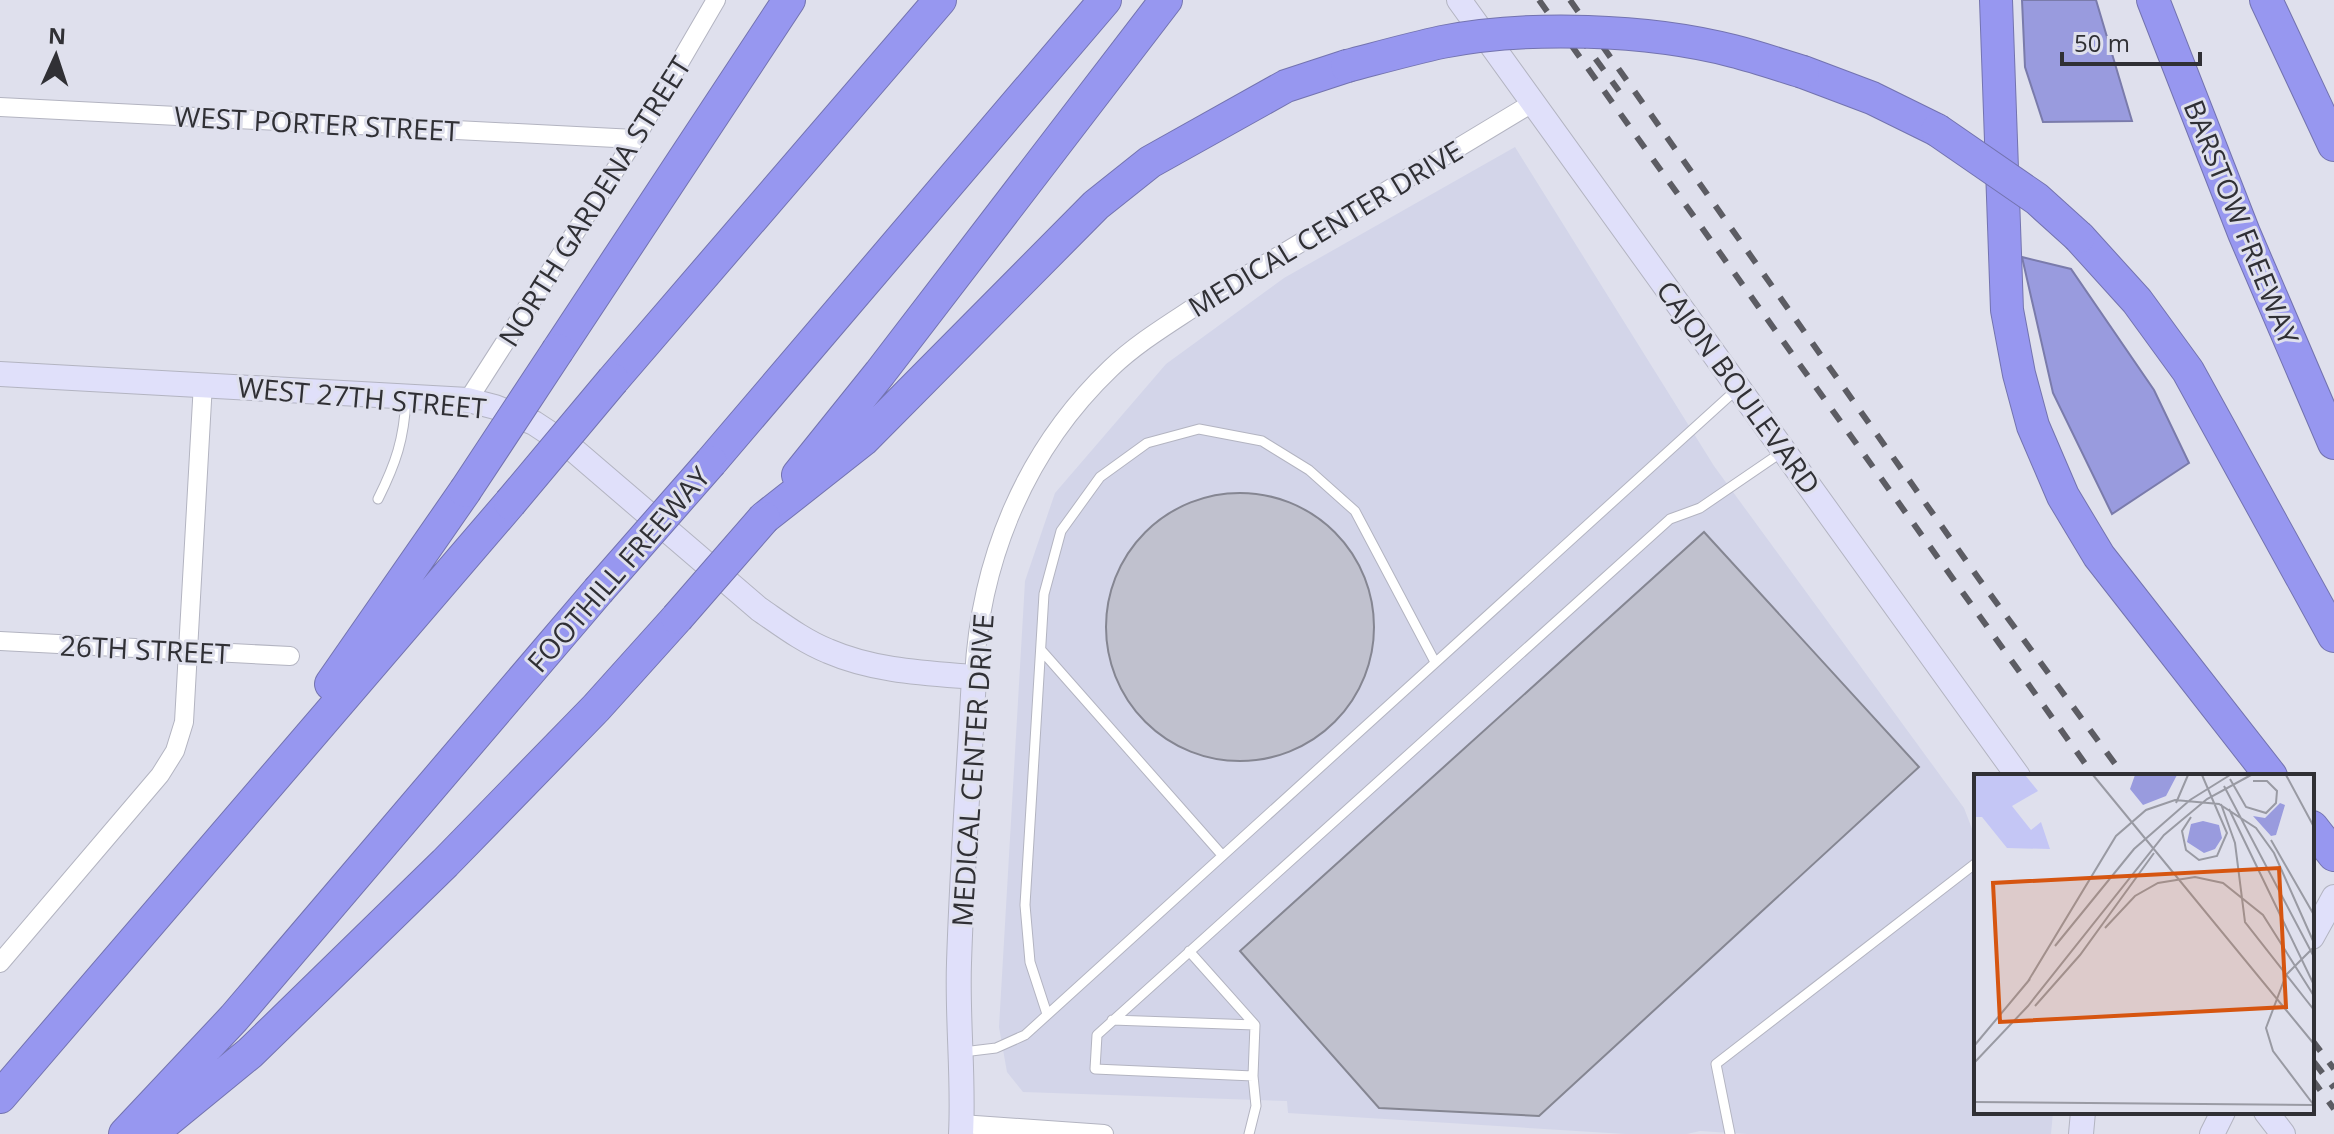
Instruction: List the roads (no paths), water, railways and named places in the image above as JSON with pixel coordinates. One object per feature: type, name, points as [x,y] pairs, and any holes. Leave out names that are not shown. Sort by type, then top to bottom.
[{"type":"highway","points":[[231,828],[465,491],[789,0]]},
{"type":"highway","points":[[0,1097],[940,0]]},
{"type":"highway","name":"FOOTHILL FREEWAY","points":[[125,1134],[234,1018],[1105,0]]},
{"type":"highway","points":[[151,1134],[250,1053],[445,863],[596,708],[677,618],[764,518],[880,373],[1139,31],[1166,0]]},
{"type":"highway","points":[[1996,0],[2007,310],[2033,426],[2063,496],[2099,556],[2269,774]]},
{"type":"highway","name":"BARSTOW FREEWAY","points":[[2153,0],[2244,233],[2334,443]]},
{"type":"highway","points":[[2266,0],[2334,145]]},
{"type":"highway","points":[[764,518],[863,440],[1096,205],[1150,162],[1286,86],[1347,66],[1443,42],[1512,34],[1652,37],[1731,50],[1872,98],[1937,130],[2037,199],[2079,237],[2137,301],[2188,371],[2334,636]]},
{"type":"highway","points":[[2314,830],[2334,855]]},
{"type":"street","name":"NORTH GARDENA STREET","points":[[468,400],[635,139],[716,0]]},
{"type":"street","name":"CAJON BOULEVARD","points":[[1459,0],[2017,774]]},
{"type":"street","name":"MEDICAL CENTER DRIVE","points":[[961,1129],[959,966],[976,637],[997,547],[1011,510],[1046,443],[1113,366],[1177,318],[1534,102]]},
{"type":"street","name":"WEST PORTER STREET","points":[[0,107],[635,139]]},
{"type":"street","name":"WEST 27TH STREET","points":[[0,374],[468,400],[495,407],[534,423],[569,446],[759,609],[792,633],[827,651],[863,664],[905,672],[974,677]]},
{"type":"street","points":[[0,963],[160,775],[175,751],[184,722],[203,383]]},
{"type":"street","name":"26TH STREET","points":[[0,641],[290,656]]},
{"type":"street","points":[[2314,932],[2334,897]]},
{"type":"street","points":[[2081,1134],[2083,1114]]},
{"type":"street","points":[[2212,1134],[2222,1114]]},
{"type":"street","points":[[2268,1114],[2283,1134]]},
{"type":"street","points":[[961,1129],[1104,1134]]},
{"type":"lane","points":[[959,1053],[996,1048],[1025,1035],[1739,387]]},
{"type":"lane","points":[[378,499],[396,463],[405,430],[407,396]]},
{"type":"lane","points":[[1047,1014],[1030,962],[1025,905],[1044,594],[1061,531],[1100,477],[1147,443],[1199,429],[1262,441],[1309,470],[1355,511],[1435,662]]},
{"type":"lane","points":[[1253,1076],[1095,1069],[1097,1035],[1670,519],[1700,508],[1784,450]]},
{"type":"lane","points":[[1041,650],[1222,855]]},
{"type":"lane","points":[[1730,1134],[1716,1064],[1974,865]]},
{"type":"lane","points":[[1189,951],[1255,1025],[1253,1076],[1256,1106],[1249,1134]]},
{"type":"lane","points":[[1112,1020],[1255,1025]]},
{"type":"water","points":[[2022,0],[2096,0],[2132,121],[2043,122],[2025,67]]},
{"type":"water","points":[[2022,257],[2071,269],[2154,390],[2189,463],[2112,514],[2053,393]]},
{"type":"railway","points":[[1539,0],[2093,774]]},
{"type":"railway","points":[[1570,0],[1979,579],[2123,774]]},
{"type":"railway","points":[[1579,36],[1619,91]]},
{"type":"railway","points":[[2314,1043],[2334,1069]]},
{"type":"railway","points":[[2314,1062],[2334,1088]]},
{"type":"railway","points":[[2314,1082],[2334,1109]]}]
